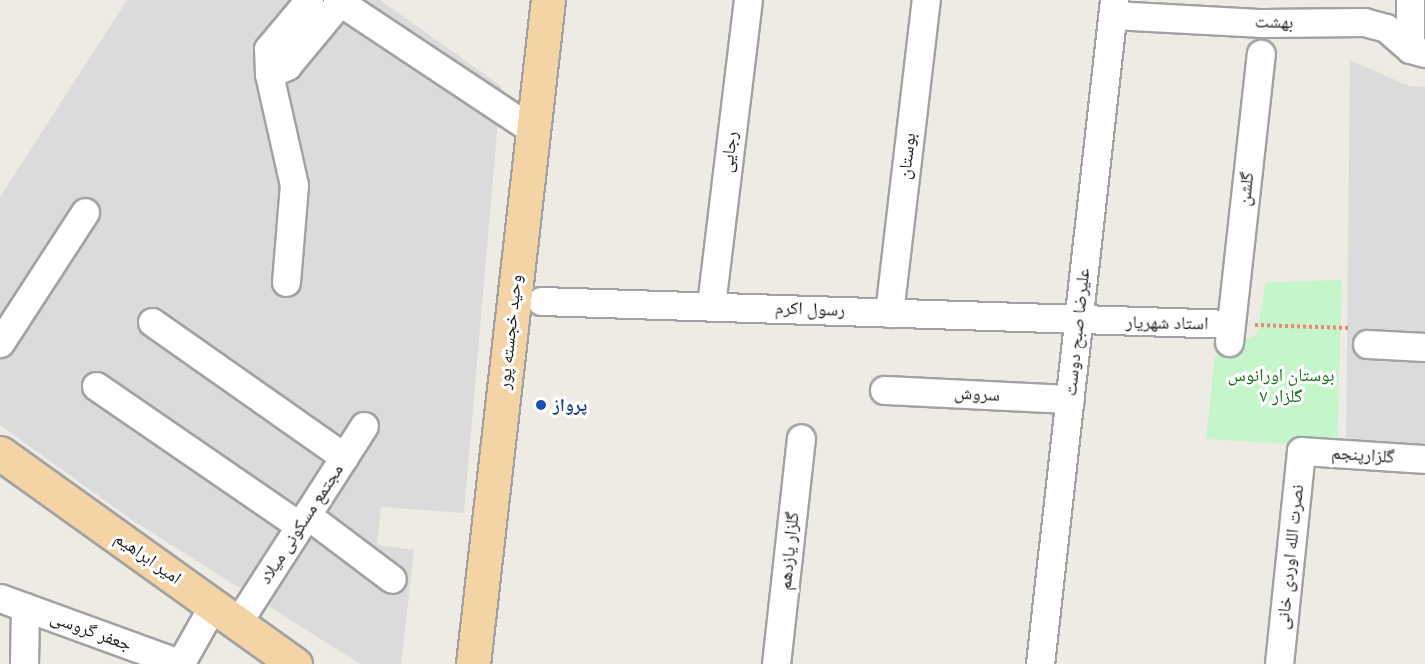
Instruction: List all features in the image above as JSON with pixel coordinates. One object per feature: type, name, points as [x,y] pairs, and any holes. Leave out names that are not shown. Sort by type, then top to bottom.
[{"type":"main road","name":"وحید خجسته پور","points":[[469,656],[548,0]]},
{"type":"main road","name":"امیر ابراهیم","points":[[0,453],[295,664]]},
{"type":"street","points":[[286,282],[294,185],[269,74],[268,49],[309,0]]},
{"type":"street","name":"رجایی","points":[[711,305],[748,0]]},
{"type":"street","name":"بوستان","points":[[889,313],[926,0]]},
{"type":"street","points":[[1410,0],[1417,51]]},
{"type":"street","points":[[269,74],[287,66],[339,1],[533,130]]},
{"type":"street","name":"بهشت","points":[[1114,7],[1263,23],[1364,22],[1386,28],[1417,51]]},
{"type":"street","name":"علیرضا صبح دوست","points":[[1040,664],[1114,7]]},
{"type":"street","name":"گلشن","points":[[1230,324],[1261,54]]},
{"type":"street","points":[[0,343],[85,212]]},
{"type":"street","name":"رسول اکرم","points":[[541,301],[711,305],[889,313],[1077,330]]},
{"type":"street","points":[[152,322],[344,457]]},
{"type":"street","name":"استاد شهریار","points":[[1077,330],[1230,324]]},
{"type":"street","points":[[1367,344],[1425,347]]},
{"type":"street","points":[[96,386],[392,579]]},
{"type":"street","name":"سروش","points":[[884,390],[1070,399]]},
{"type":"street","name":"مجتمع مسکونی میلاد","points":[[181,664],[304,520],[364,426]]},
{"type":"street","name":"گلزار یازدهم","points":[[776,664],[801,438]]},
{"type":"street","name":"گلزارپنجم","points":[[1301,450],[1425,459]]},
{"type":"street","name":"نصرت الله اوردی خانی","points":[[1279,664],[1301,450]]},
{"type":"street","name":"جعفر گروسی","points":[[0,598],[181,664]]},
{"type":"street","points":[[24,664],[25,607]]},
{"type":"path","points":[[1230,324],[1368,329],[1367,344]]},
{"type":"shaded area","points":[[127,0],[380,0],[501,86],[464,513],[381,507],[377,545],[414,550],[401,664],[360,664],[135,522],[0,425],[0,197]]},
{"type":"shaded area","points":[[1350,60],[1409,86],[1425,87],[1425,447],[1346,445]]},
{"type":"green space","name":"بوستان اورانوس گلزار ۷","points":[[1342,280],[1337,447],[1206,439],[1215,356],[1257,334],[1266,282]]},
{"type":"place","name":"پرواز","points":[[541,405]]}]
